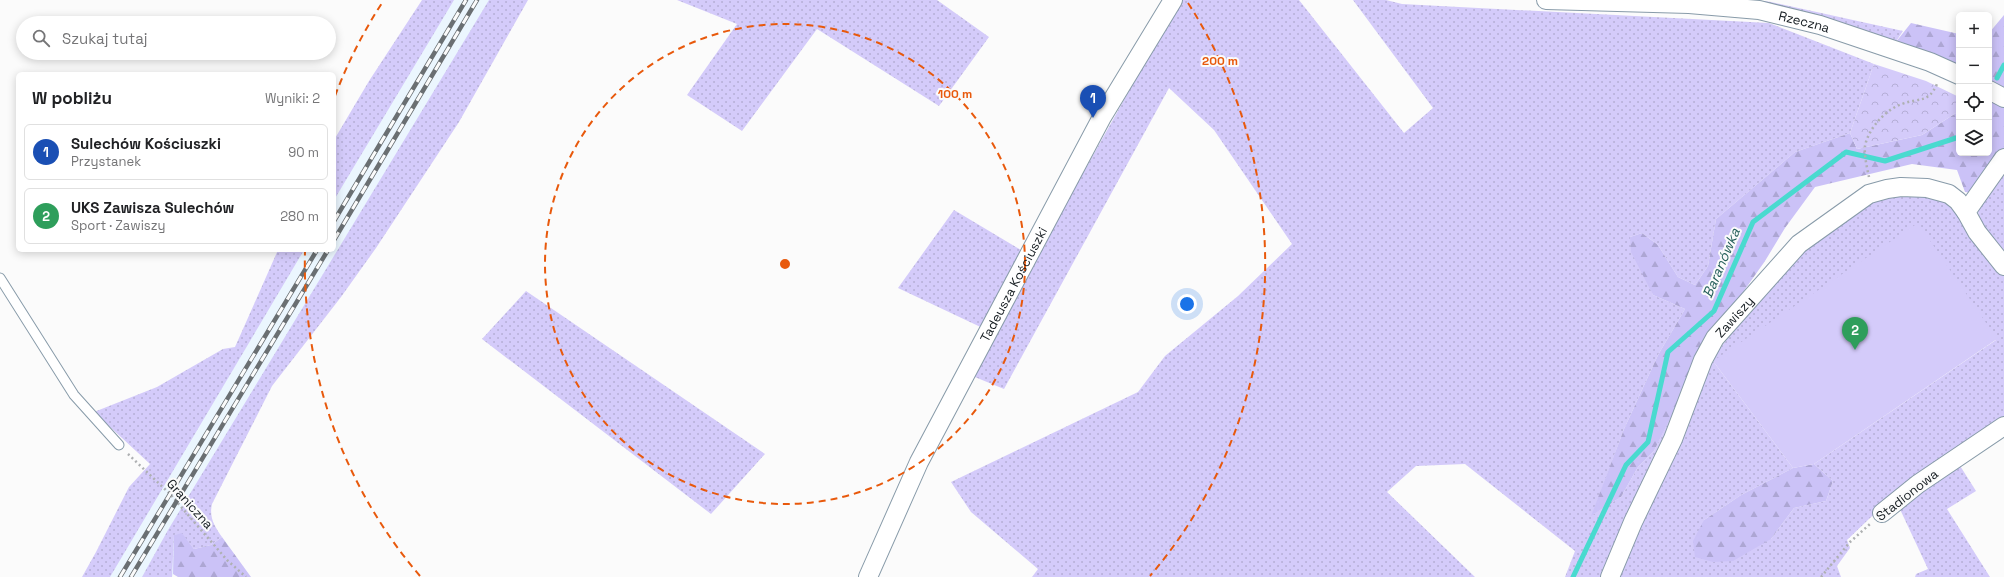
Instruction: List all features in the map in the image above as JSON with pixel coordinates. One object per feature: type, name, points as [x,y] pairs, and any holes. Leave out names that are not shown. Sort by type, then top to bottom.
[{"type":"street","name":"Tadeusza Kościuszki","points":[[868,577],[919,462],[1102,117],[1173,0]]},
{"type":"street","name":"Rzeczna","points":[[1546,0],[1689,4],[1759,10],[1820,25],[1930,62],[1954,73]]},
{"type":"street","points":[[1992,92],[2004,98]]},
{"type":"street","points":[[2004,158],[1966,212],[1977,232],[2004,266]]},
{"type":"street","name":"Zawiszy","points":[[1610,577],[1632,522],[1673,439],[1703,360],[1715,338],[1799,244],[1869,194],[1887,189],[1901,187],[1927,188],[1949,194],[1958,201],[1966,212]]},
{"type":"street","name":"Stadionowa","points":[[1882,513],[1918,484],[2004,426]]},
{"type":"lane","points":[[0,278],[74,395],[118,445]]},
{"type":"path","points":[[1867,165],[1865,147],[1870,131],[1884,116],[1902,104],[1925,99],[1954,73]]},
{"type":"path","name":"Graniczna","points":[[118,445],[170,494],[227,560],[246,577]]},
{"type":"path","name":"Stadionowa","points":[[1821,577],[1850,542],[1882,513]]},
{"type":"shaded area","points":[[439,0],[512,0],[272,386],[191,528],[172,577],[95,577],[149,495],[290,252],[336,252],[336,173]]},
{"type":"green space","points":[[422,0],[454,0],[336,197],[336,137],[369,81]]},
{"type":"green space","points":[[489,0],[528,0],[459,122],[376,248],[341,297],[272,386],[212,504],[211,513],[213,521],[222,537],[211,545],[194,549],[182,534],[174,535],[172,577],[142,577],[168,530]]},
{"type":"green space","points":[[677,0],[937,0],[989,37],[939,106],[817,29],[742,131],[687,95],[737,24]]},
{"type":"green space","points":[[1180,0],[1299,0],[1404,133],[1433,108],[1353,0],[1386,0],[1402,4],[1769,23],[1874,64],[1850,133],[1795,152],[1716,219],[1708,266],[1695,285],[1678,277],[1658,245],[1642,233],[1630,237],[1653,295],[1685,309],[1658,355],[1624,429],[1592,515],[1621,497],[1638,467],[1654,451],[1699,358],[1603,577],[1565,577],[1575,551],[1465,464],[1416,466],[1387,492],[1475,577],[1032,577],[1038,569],[971,512],[951,482],[1138,392],[1165,356],[1238,296],[1292,244],[1214,130],[1169,88],[1004,389],[970,375]]},
{"type":"green space","points":[[1764,1],[1903,31],[1895,43],[1763,7]]},
{"type":"green space","points":[[2004,15],[2004,92],[1992,86],[1992,29]]},
{"type":"green space","points":[[1911,23],[1956,33],[1956,70],[1895,43]]},
{"type":"green space","points":[[1874,64],[1926,81],[1956,96],[1956,113],[1922,135],[1857,149],[1850,133]]},
{"type":"green space","points":[[1992,101],[2004,105],[2004,149],[1972,193],[1965,192],[1957,170],[1912,164],[1815,187],[1785,228],[1765,261],[1710,339],[1654,451],[1638,467],[1621,497],[1591,516],[1624,429],[1658,355],[1685,309],[1653,295],[1631,252],[1630,237],[1642,233],[1658,245],[1678,277],[1695,285],[1708,266],[1716,219],[1795,152],[1850,133],[1857,149],[1922,135],[1956,113],[1956,156],[1992,156]]},
{"type":"green space","points":[[2004,169],[2004,259],[1986,233],[1979,217],[1978,210],[1983,196]]},
{"type":"green space","points":[[1888,192],[1942,198],[1953,205],[2004,274],[2004,418],[1892,497],[1847,540],[1850,548],[1837,566],[1841,577],[1614,577],[1709,363],[1776,274],[1800,247]],"holes":[[[1996,340],[1814,464],[1833,481],[1826,501],[1794,508],[1771,539],[1704,520],[1741,495],[1793,468],[1713,361]]]},
{"type":"green space","points":[[954,210],[1026,253],[989,331],[898,288]]},
{"type":"green space","points":[[1918,223],[1997,339],[1814,464],[1793,468],[1713,361]]},
{"type":"green space","points":[[277,252],[303,252],[110,577],[82,577],[129,487],[150,464],[94,412],[157,387],[223,349],[235,347]]},
{"type":"green space","points":[[526,291],[765,454],[711,514],[482,339]]},
{"type":"green space","points":[[1957,461],[1976,491],[1947,509],[1990,577],[1915,577],[1916,574],[1928,569],[1898,505]]},
{"type":"green space","points":[[1814,464],[1833,481],[1826,501],[1794,508],[1771,539],[1733,561],[1713,562],[1695,557],[1693,541],[1704,520],[1741,495],[1793,468]]},
{"type":"green space","points":[[182,533],[194,549],[211,545],[222,537],[251,577],[178,577],[173,574],[174,535]]},
{"type":"waterway","name":"Baranówka","points":[[1997,78],[2004,65]]},
{"type":"waterway","name":"Baranówka","points":[[1573,577],[1626,465],[1648,442],[1668,352],[1714,311],[1753,222],[1846,152],[1885,161],[1956,138]]},
{"type":"railway","points":[[336,218],[466,0]]},
{"type":"railway","points":[[336,237],[477,0]]},
{"type":"railway","points":[[120,577],[316,252]]},
{"type":"railway","points":[[131,577],[327,252]]},
{"type":"place","name":"Sulechów Kościuszki","points":[[1093,118]]},
{"type":"place","name":"UKS Zawisza Sulechów","points":[[1855,350]]}]
